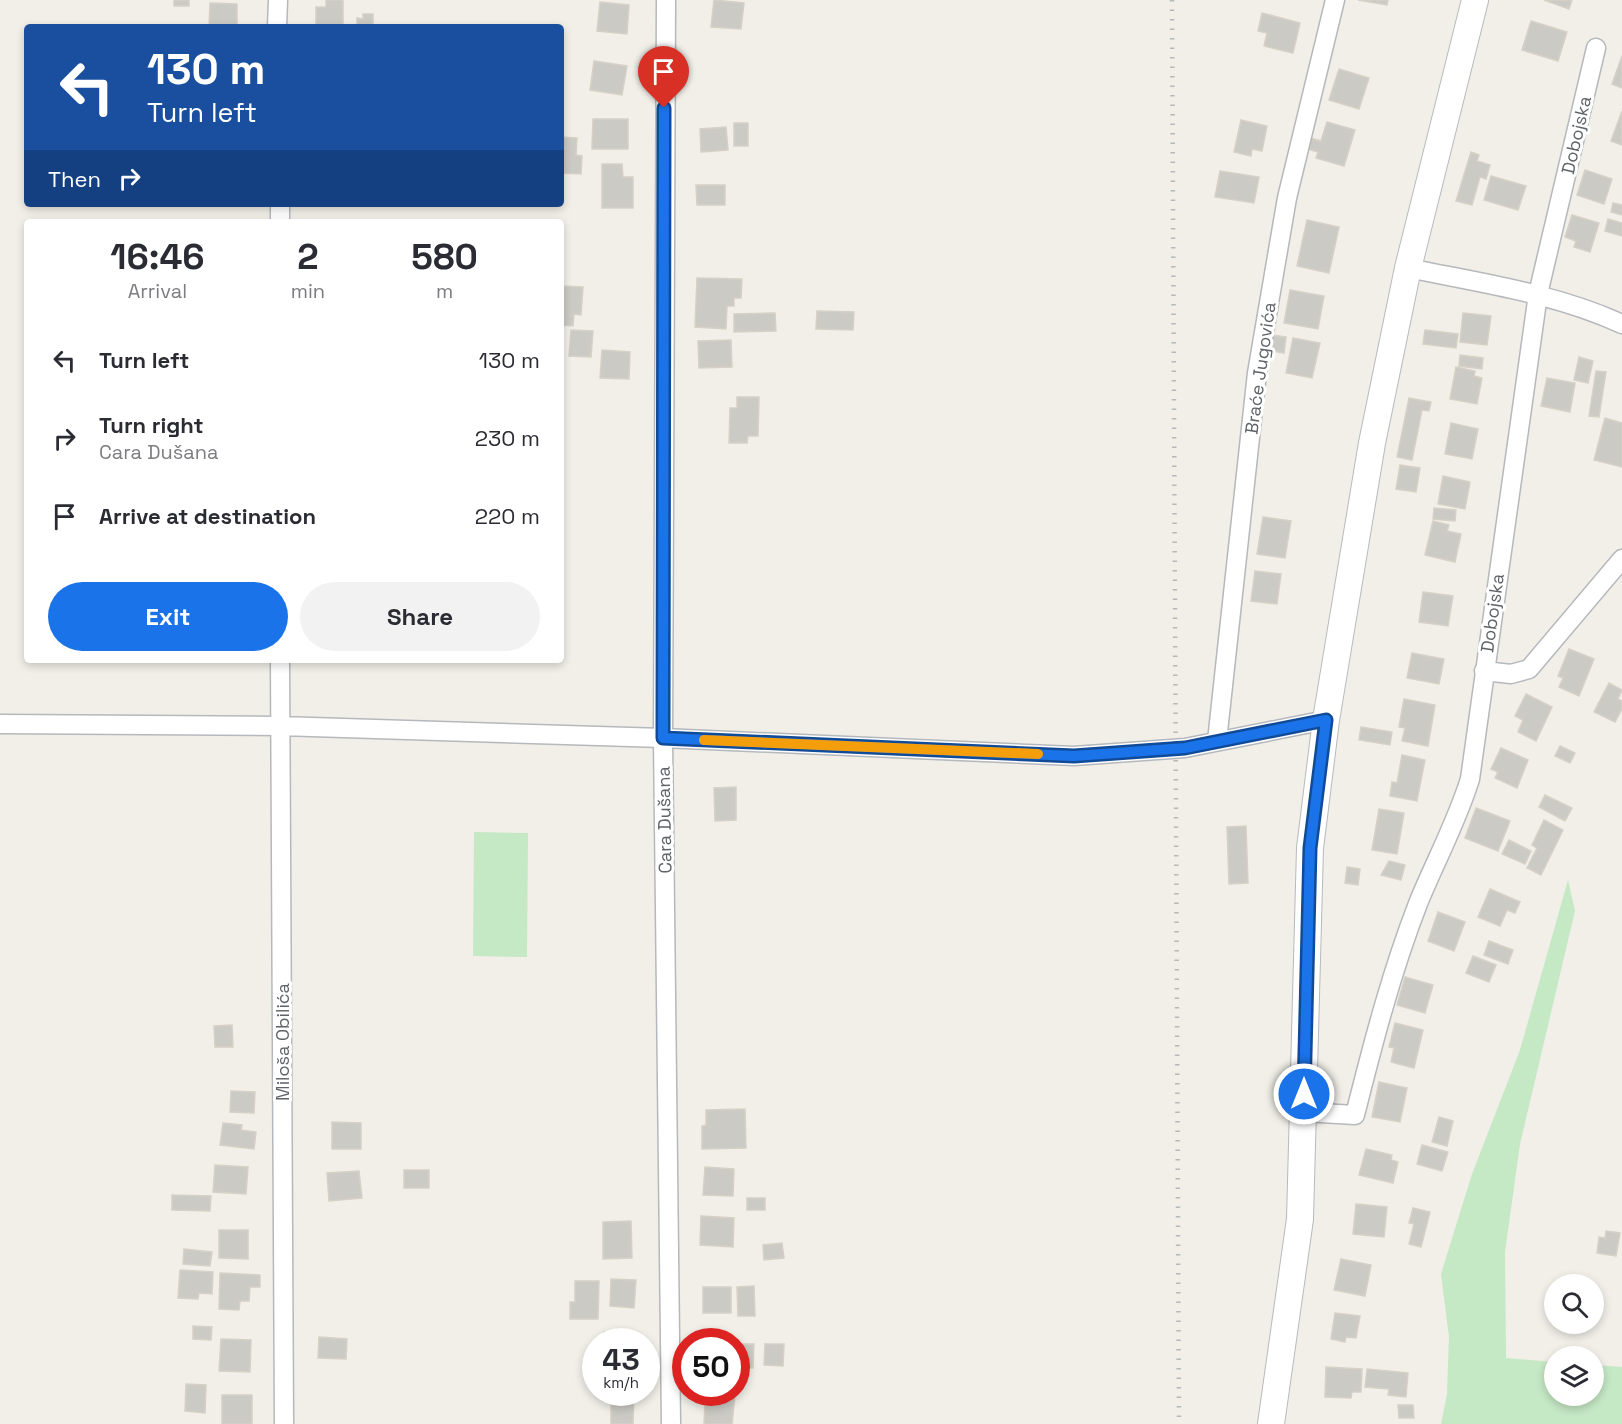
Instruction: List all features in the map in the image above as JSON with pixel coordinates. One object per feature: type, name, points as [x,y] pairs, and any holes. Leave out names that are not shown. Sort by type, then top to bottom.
[{"type":"main road","points":[[1271,1424],[1300,1219],[1310,848],[1326,720],[1372,443],[1408,268],[1474,0]]},
{"type":"street","points":[[277,24],[278,0]]},
{"type":"street","name":"Cara Dušana","points":[[666,0],[663,738],[671,1424]]},
{"type":"street","name":"Braće Jugovića","points":[[1217,741],[1257,373],[1287,198],[1335,0]]},
{"type":"street","name":"Dobojska","points":[[1304,1112],[1355,1115],[1371,1043],[1418,904],[1443,843],[1460,811],[1470,779],[1538,294],[1596,48]]},
{"type":"street","points":[[1408,268],[1538,294],[1593,310],[1622,324]]},
{"type":"street","points":[[1484,671],[1511,674],[1529,669],[1622,560]]},
{"type":"street","name":"Miloša Obilića","points":[[280,663],[284,1424]]},
{"type":"street","points":[[0,724],[280,726],[663,738],[1074,756],[1175,749],[1326,720]]},
{"type":"green space","points":[[474,832],[528,833],[527,957],[473,956]]},
{"type":"green space","points":[[1568,880],[1575,911],[1520,1144],[1505,1252],[1506,1358],[1544,1361],[1544,1406],[1604,1406],[1604,1366],[1622,1367],[1622,1424],[1441,1424],[1447,1394],[1449,1337],[1441,1274],[1472,1174],[1520,1050]]},
{"type":"building","points":[[174,0],[189,0],[189,6],[174,6]]},
{"type":"building","points":[[326,0],[343,0],[343,24],[316,24],[316,7],[326,7]]},
{"type":"building","points":[[714,0],[744,3],[741,29],[711,27]]},
{"type":"building","points":[[1358,0],[1388,0],[1387,5]]},
{"type":"building","points":[[1544,0],[1572,0],[1569,9]]},
{"type":"building","points":[[600,2],[629,5],[627,34],[597,31]]},
{"type":"building","points":[[210,3],[237,4],[237,24],[209,24]]},
{"type":"building","points":[[1262,13],[1300,23],[1293,53],[1264,46],[1267,33],[1258,31]]},
{"type":"building","points":[[363,14],[373,14],[373,24],[357,24],[357,18],[363,19]]},
{"type":"building","points":[[1531,21],[1567,32],[1558,61],[1522,50]]},
{"type":"building","points":[[1622,56],[1622,88],[1612,84]]},
{"type":"building","points":[[594,61],[627,66],[622,95],[590,90]]},
{"type":"building","points":[[1339,69],[1369,78],[1359,109],[1329,100]]},
{"type":"building","points":[[1622,111],[1622,145],[1611,141]]},
{"type":"building","points":[[593,119],[628,119],[628,149],[592,149]]},
{"type":"building","points":[[1241,120],[1267,126],[1262,151],[1252,149],[1251,156],[1234,152]]},
{"type":"building","points":[[1327,122],[1355,130],[1344,166],[1316,158],[1318,152],[1304,148],[1307,137],[1321,141]]},
{"type":"building","points":[[734,123],[748,123],[748,146],[734,146]]},
{"type":"building","points":[[726,127],[728,150],[701,152],[700,129]]},
{"type":"building","points":[[564,137],[577,138],[576,155],[582,156],[581,174],[564,173]]},
{"type":"building","points":[[1471,152],[1479,155],[1477,161],[1490,165],[1486,179],[1480,177],[1472,205],[1456,201]]},
{"type":"building","points":[[602,164],[622,164],[623,177],[633,177],[633,208],[602,208]]},
{"type":"building","points":[[1585,170],[1612,179],[1604,204],[1577,195]]},
{"type":"building","points":[[1220,171],[1259,177],[1254,203],[1215,197]]},
{"type":"building","points":[[1491,176],[1526,186],[1518,210],[1484,200]]},
{"type":"building","points":[[696,185],[725,185],[725,205],[697,205]]},
{"type":"building","points":[[1613,203],[1622,205],[1622,215],[1611,212]]},
{"type":"building","points":[[1572,215],[1599,223],[1590,252],[1574,247],[1576,241],[1565,237]]},
{"type":"building","points":[[1608,219],[1622,223],[1622,236],[1605,231]]},
{"type":"building","points":[[1307,220],[1339,227],[1329,273],[1297,266]]},
{"type":"building","points":[[697,278],[742,279],[741,298],[734,298],[734,306],[727,306],[726,329],[695,327]]},
{"type":"building","points":[[564,286],[583,287],[581,315],[574,314],[573,326],[564,325]]},
{"type":"building","points":[[1290,290],[1324,296],[1318,329],[1284,323]]},
{"type":"building","points":[[817,311],[854,312],[853,330],[816,329]]},
{"type":"building","points":[[775,313],[776,331],[734,332],[734,314]]},
{"type":"building","points":[[1463,313],[1491,316],[1487,345],[1460,342]]},
{"type":"building","points":[[571,330],[593,331],[591,357],[569,356]]},
{"type":"building","points":[[1425,330],[1458,334],[1456,348],[1423,344]]},
{"type":"building","points":[[1270,335],[1286,337],[1284,353],[1268,350]]},
{"type":"building","points":[[1293,338],[1320,343],[1312,378],[1286,373]]},
{"type":"building","points":[[731,340],[732,367],[699,368],[698,341]]},
{"type":"building","points":[[602,350],[630,352],[629,379],[600,378]]},
{"type":"building","points":[[1460,355],[1483,358],[1482,369],[1459,366]]},
{"type":"building","points":[[1579,357],[1593,361],[1588,383],[1574,380]]},
{"type":"building","points":[[1456,367],[1475,371],[1474,376],[1482,378],[1477,404],[1450,399]]},
{"type":"building","points":[[1596,371],[1606,372],[1599,417],[1589,416]]},
{"type":"building","points":[[1547,378],[1575,383],[1570,412],[1541,406]]},
{"type":"building","points":[[737,397],[759,397],[758,436],[748,436],[747,443],[729,443],[730,408],[737,408]]},
{"type":"building","points":[[1409,398],[1431,402],[1429,411],[1422,410],[1412,460],[1397,457]]},
{"type":"building","points":[[1605,418],[1622,423],[1622,467],[1594,460]]},
{"type":"building","points":[[1451,423],[1478,429],[1472,459],[1445,454]]},
{"type":"building","points":[[1400,465],[1420,468],[1416,492],[1396,489]]},
{"type":"building","points":[[1443,476],[1470,482],[1465,509],[1438,504]]},
{"type":"building","points":[[1434,508],[1456,510],[1455,521],[1433,519]]},
{"type":"building","points":[[1263,517],[1291,521],[1285,558],[1257,554]]},
{"type":"building","points":[[1433,521],[1449,525],[1447,531],[1461,534],[1455,562],[1425,555]]},
{"type":"building","points":[[1255,571],[1281,574],[1277,604],[1251,601]]},
{"type":"building","points":[[1423,592],[1453,596],[1448,626],[1419,622]]},
{"type":"building","points":[[1569,649],[1594,659],[1579,696],[1559,687],[1563,678],[1558,676]]},
{"type":"building","points":[[1412,653],[1444,659],[1439,684],[1407,678]]},
{"type":"building","points":[[1609,683],[1622,690],[1618,699],[1622,701],[1622,709],[1615,722],[1594,712]]},
{"type":"building","points":[[1526,694],[1552,707],[1536,741],[1518,732],[1523,720],[1515,716]]},
{"type":"building","points":[[1404,699],[1435,705],[1428,746],[1402,741],[1405,728],[1399,727]]},
{"type":"building","points":[[1361,727],[1392,732],[1390,745],[1359,740]]},
{"type":"building","points":[[1560,746],[1575,753],[1570,763],[1555,756]]},
{"type":"building","points":[[1501,748],[1528,760],[1517,788],[1495,778],[1498,772],[1491,769]]},
{"type":"building","points":[[1402,755],[1425,760],[1417,801],[1390,796],[1392,782],[1397,783]]},
{"type":"building","points":[[736,787],[736,820],[715,821],[714,788]]},
{"type":"building","points":[[1545,795],[1572,808],[1565,821],[1539,807]]},
{"type":"building","points":[[1476,808],[1510,821],[1498,851],[1465,838]]},
{"type":"building","points":[[1379,809],[1404,813],[1397,854],[1372,850]]},
{"type":"building","points":[[1544,820],[1563,830],[1541,875],[1527,868],[1537,848],[1532,845]]},
{"type":"building","points":[[1246,826],[1248,883],[1229,884],[1227,827]]},
{"type":"building","points":[[1509,840],[1531,851],[1525,864],[1502,854]]},
{"type":"building","points":[[1389,861],[1405,865],[1401,880],[1381,875]]},
{"type":"building","points":[[1347,867],[1360,869],[1358,885],[1345,883]]},
{"type":"building","points":[[1490,889],[1520,902],[1515,913],[1507,910],[1500,926],[1478,917]]},
{"type":"building","points":[[1438,912],[1465,922],[1454,951],[1428,941]]},
{"type":"building","points":[[1489,941],[1513,950],[1508,964],[1484,955]]},
{"type":"building","points":[[1473,956],[1496,965],[1489,982],[1466,973]]},
{"type":"building","points":[[1405,977],[1433,985],[1425,1013],[1397,1005]]},
{"type":"building","points":[[1395,1023],[1423,1030],[1414,1068],[1391,1062],[1394,1048],[1389,1047]]},
{"type":"building","points":[[232,1025],[233,1047],[215,1047],[214,1026]]},
{"type":"building","points":[[1379,1082],[1407,1088],[1400,1122],[1372,1117]]},
{"type":"building","points":[[231,1091],[255,1092],[254,1113],[230,1112]]},
{"type":"building","points":[[745,1109],[746,1148],[702,1149],[702,1126],[706,1125],[706,1110]]},
{"type":"building","points":[[1439,1117],[1453,1121],[1447,1146],[1432,1142]]},
{"type":"building","points":[[332,1122],[361,1123],[361,1149],[332,1149]]},
{"type":"building","points":[[223,1123],[242,1125],[241,1130],[256,1132],[254,1149],[220,1145]]},
{"type":"building","points":[[1422,1145],[1448,1152],[1442,1171],[1417,1164]]},
{"type":"building","points":[[1366,1149],[1392,1155],[1391,1160],[1398,1162],[1393,1183],[1359,1175]]},
{"type":"building","points":[[215,1165],[248,1167],[246,1194],[213,1192]]},
{"type":"building","points":[[705,1167],[734,1169],[733,1196],[703,1195]]},
{"type":"building","points":[[404,1170],[429,1170],[429,1188],[404,1188]]},
{"type":"building","points":[[359,1171],[362,1198],[329,1201],[327,1173]]},
{"type":"building","points":[[172,1195],[211,1196],[210,1211],[172,1210]]},
{"type":"building","points":[[747,1198],[765,1198],[765,1210],[747,1210]]},
{"type":"building","points":[[1356,1204],[1387,1207],[1384,1237],[1353,1234]]},
{"type":"building","points":[[1413,1208],[1430,1212],[1421,1247],[1409,1244],[1414,1224],[1409,1223]]},
{"type":"building","points":[[701,1216],[734,1218],[733,1247],[700,1245]]},
{"type":"building","points":[[631,1221],[632,1258],[603,1259],[603,1222]]},
{"type":"building","points":[[219,1230],[248,1230],[248,1259],[219,1258]]},
{"type":"building","points":[[1606,1231],[1620,1233],[1616,1256],[1597,1253],[1599,1237],[1605,1238]]},
{"type":"building","points":[[782,1243],[784,1258],[764,1260],[763,1245]]},
{"type":"building","points":[[184,1249],[212,1252],[210,1266],[183,1264]]},
{"type":"building","points":[[1341,1259],[1371,1265],[1365,1296],[1334,1290]]},
{"type":"building","points":[[180,1270],[213,1272],[212,1294],[199,1293],[198,1299],[178,1298]]},
{"type":"building","points":[[220,1273],[260,1275],[260,1287],[250,1287],[249,1301],[240,1301],[239,1310],[219,1309]]},
{"type":"building","points":[[611,1279],[636,1280],[634,1308],[610,1306]]},
{"type":"building","points":[[575,1281],[599,1281],[598,1319],[570,1319],[570,1302],[575,1302]]},
{"type":"building","points":[[754,1286],[755,1316],[738,1316],[737,1287]]},
{"type":"building","points":[[703,1287],[731,1287],[731,1313],[703,1313]]},
{"type":"building","points":[[1335,1313],[1360,1316],[1356,1338],[1346,1337],[1345,1342],[1331,1339]]},
{"type":"building","points":[[193,1326],[212,1327],[211,1340],[193,1339]]},
{"type":"building","points":[[319,1337],[347,1339],[346,1359],[318,1358]]},
{"type":"building","points":[[221,1339],[251,1340],[250,1372],[219,1371]]},
{"type":"building","points":[[750,1344],[754,1344],[753,1368],[750,1368]]},
{"type":"building","points":[[765,1344],[784,1344],[783,1366],[764,1365]]},
{"type":"building","points":[[1326,1367],[1362,1369],[1361,1392],[1352,1392],[1351,1398],[1325,1397]]},
{"type":"building","points":[[1367,1369],[1408,1373],[1406,1397],[1388,1395],[1389,1389],[1365,1387]]},
{"type":"building","points":[[186,1384],[206,1385],[205,1413],[185,1411]]},
{"type":"building","points":[[222,1395],[252,1395],[252,1424],[222,1424]]},
{"type":"building","points":[[1398,1405],[1413,1405],[1414,1418],[1399,1418]]},
{"type":"building","points":[[611,1406],[634,1406],[633,1424],[611,1424]]},
{"type":"building","points":[[705,1406],[734,1406],[732,1424],[704,1424]]},
{"type":"railway","points":[[1172,0],[1179,1424]]},
{"type":"slow traffic","points":[[704,740],[1038,754]]},
{"type":"route","points":[[664,108],[663,738],[1074,756],[1185,748],[1326,720],[1310,848],[1304,1094]]}]
